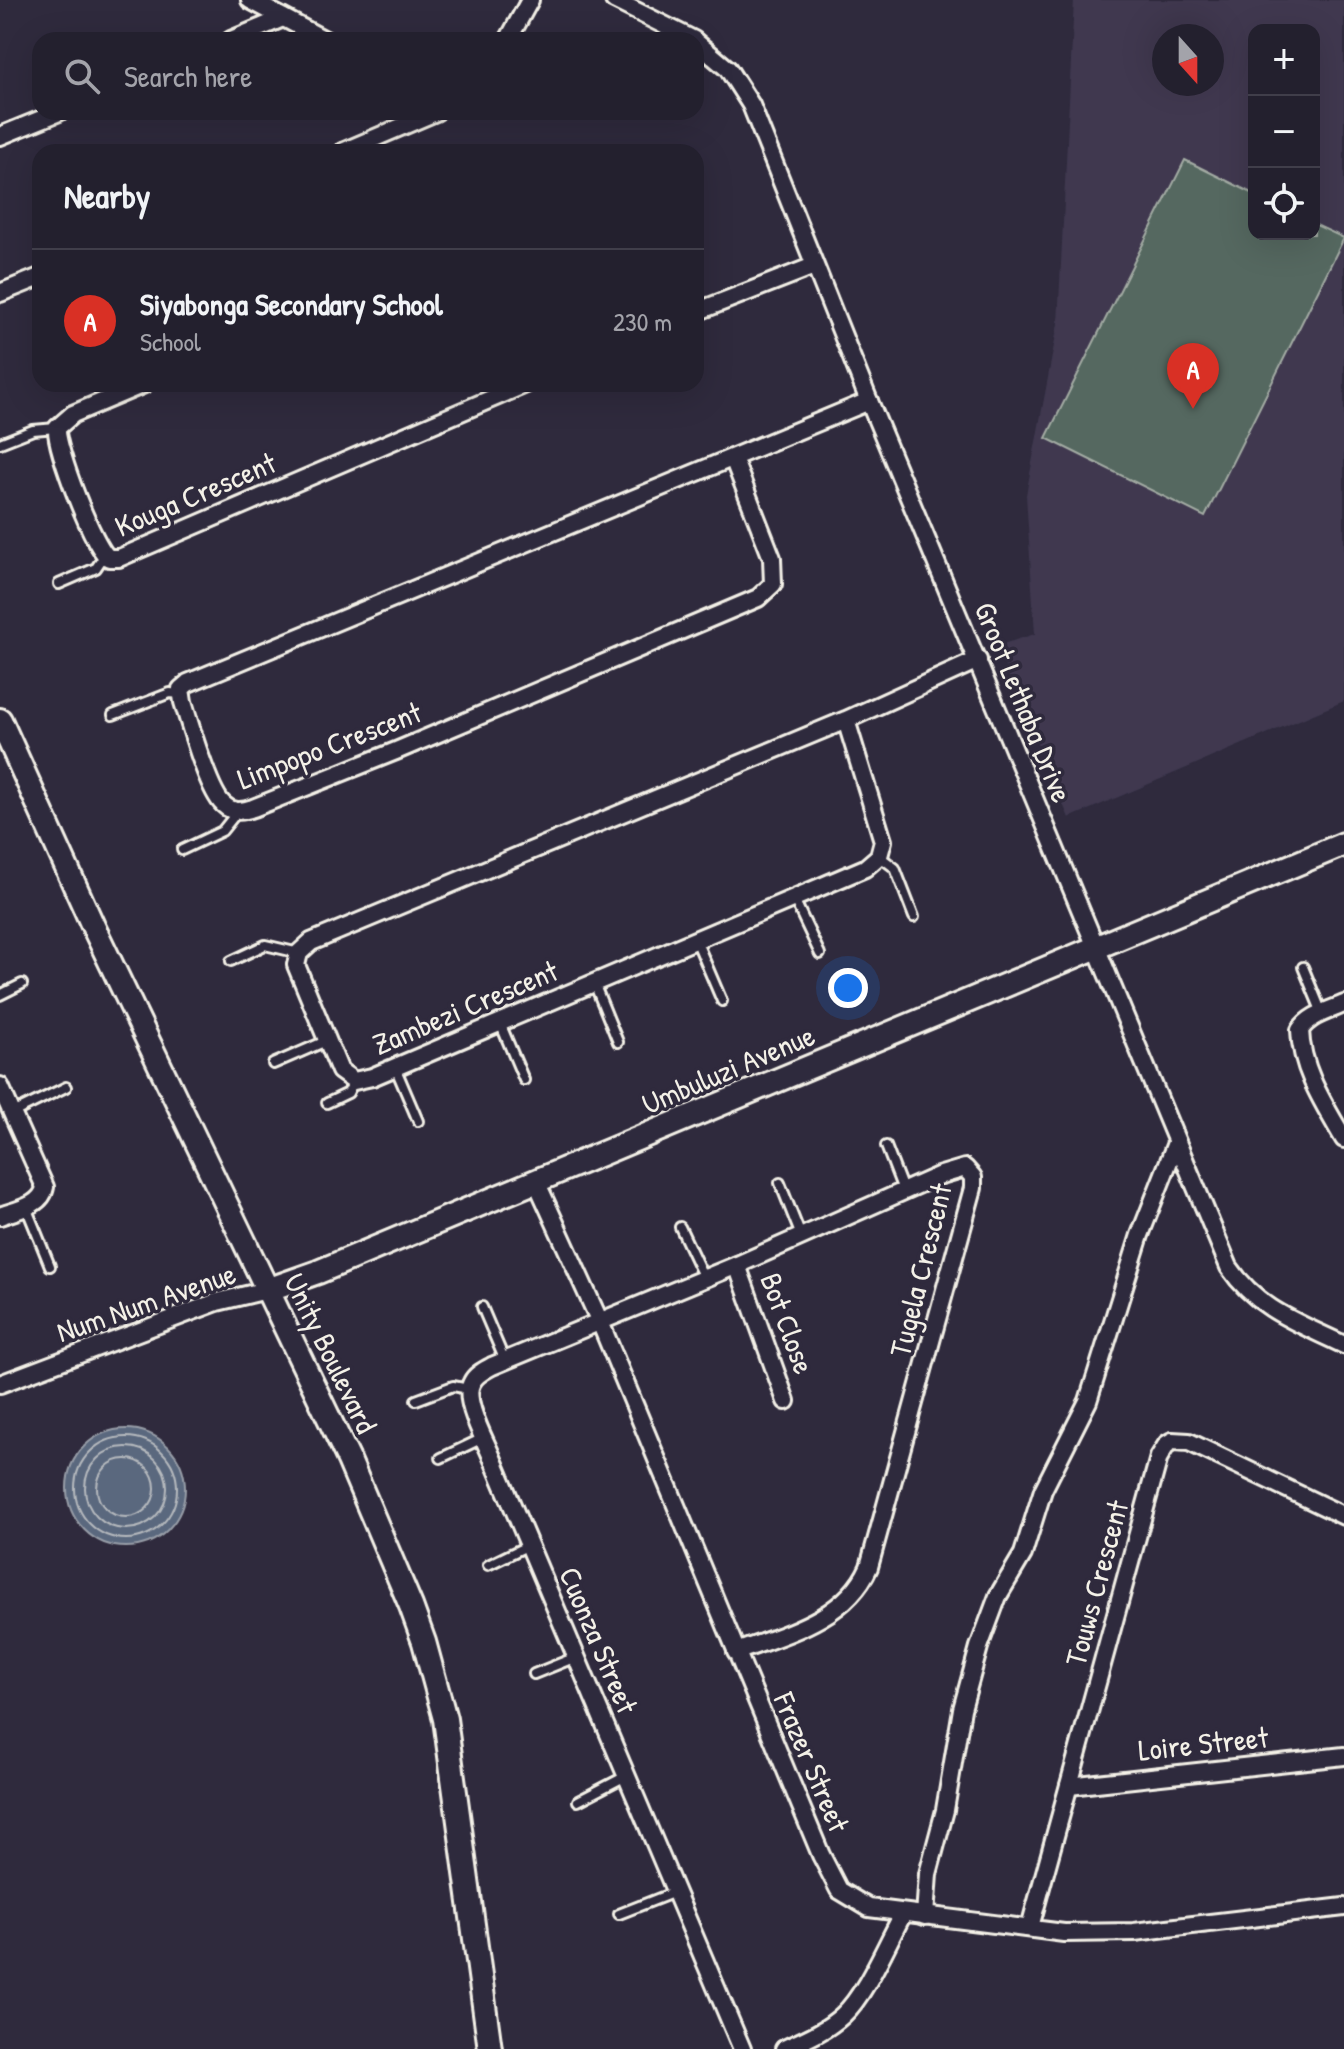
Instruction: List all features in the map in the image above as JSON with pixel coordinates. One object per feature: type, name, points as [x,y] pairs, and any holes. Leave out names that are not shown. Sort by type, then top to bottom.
[{"type":"street","points":[[250,0],[310,32]]},
{"type":"street","points":[[512,32],[530,0]]},
{"type":"street","name":"Groot Lethaba Drive","points":[[614,0],[677,32]]},
{"type":"street","points":[[250,32],[283,18]]},
{"type":"street","name":"Groot Lethaba Drive","points":[[704,49],[728,69],[751,105],[869,401],[1222,1253],[1241,1285],[1269,1309],[1344,1345]]},
{"type":"street","points":[[0,136],[39,120]]},
{"type":"street","points":[[361,144],[417,120]]},
{"type":"street","points":[[704,309],[814,266]]},
{"type":"street","points":[[0,293],[32,280]]},
{"type":"street","points":[[57,428],[73,414],[125,392]]},
{"type":"street","name":"Kouga Crescent","points":[[57,428],[61,456],[98,547],[104,556],[119,558],[507,392]]},
{"type":"street","points":[[181,694],[181,689],[188,683],[869,401]]},
{"type":"street","name":"Limpopo Crescent","points":[[181,694],[217,795],[221,803],[238,811],[396,751],[758,598],[773,584],[772,558],[733,458]]},
{"type":"street","points":[[299,953],[321,938],[846,720],[978,660]]},
{"type":"street","name":"Unity Boulevard","points":[[0,720],[93,926],[349,1460],[400,1576],[424,1642],[445,1719],[490,2049]]},
{"type":"street","points":[[846,720],[883,841],[879,856]]},
{"type":"street","name":"Umbuluzi Avenue","points":[[267,1290],[318,1272],[1344,844]]},
{"type":"street","name":"Zambezi Crescent","points":[[299,953],[298,972],[326,1041],[340,1071],[354,1081],[372,1077],[794,899],[865,868],[879,856]]},
{"type":"street","points":[[1344,1004],[1305,1023],[1300,1030],[1300,1044],[1321,1098],[1344,1139]]},
{"type":"street","points":[[0,1086],[45,1187],[43,1195],[26,1207],[0,1216]]},
{"type":"street","points":[[925,1916],[928,1874],[945,1810],[962,1709],[979,1647],[998,1596],[1023,1554],[1043,1490],[1088,1401],[1140,1235],[1176,1143]]},
{"type":"street","name":"Tugela Crescent","points":[[600,1322],[961,1168],[968,1170],[974,1182],[869,1567],[860,1587],[841,1606],[789,1632],[736,1652]]},
{"type":"street","name":"Frazer Street","points":[[536,1181],[600,1322],[830,1876],[839,1890],[869,1908],[1064,1933],[1134,1932],[1344,1907]]},
{"type":"street","name":"Bot Close","points":[[737,1265],[786,1401]]},
{"type":"street","name":"Num Num Avenue","points":[[0,1384],[217,1302],[267,1290]]},
{"type":"street","points":[[469,1389],[481,1372],[600,1322]]},
{"type":"street","name":"Cuonza Street","points":[[469,1389],[470,1403],[484,1438],[742,2049]]},
{"type":"street","name":"Touws Crescent","points":[[1030,1927],[1159,1457],[1167,1444],[1172,1441],[1189,1442],[1344,1516]]},
{"type":"street","name":"Loire Street","points":[[1069,1786],[1344,1756]]},
{"type":"street","points":[[784,2049],[809,2038],[844,2015],[858,1997],[903,1914]]},
{"type":"lane","points":[[0,443],[33,430],[57,428]]},
{"type":"lane","points":[[59,584],[96,568],[104,556]]},
{"type":"lane","points":[[113,715],[170,693],[181,694]]},
{"type":"lane","points":[[182,850],[222,831],[238,811]]},
{"type":"lane","points":[[879,856],[895,868],[914,917]]},
{"type":"lane","points":[[794,899],[820,954]]},
{"type":"lane","points":[[696,940],[722,1001]]},
{"type":"lane","points":[[231,961],[265,945],[299,953]]},
{"type":"lane","points":[[1303,967],[1322,1013]]},
{"type":"lane","points":[[594,983],[618,1042]]},
{"type":"lane","points":[[0,995],[22,984]]},
{"type":"lane","points":[[500,1023],[524,1080]]},
{"type":"lane","points":[[273,1064],[326,1041]]},
{"type":"lane","points":[[395,1067],[418,1121]]},
{"type":"lane","points":[[327,1103],[348,1093],[354,1081]]},
{"type":"lane","points":[[13,1113],[66,1087]]},
{"type":"lane","points":[[886,1146],[904,1191]]},
{"type":"lane","points":[[780,1183],[801,1236]]},
{"type":"lane","points":[[26,1207],[50,1266]]},
{"type":"lane","points":[[680,1227],[704,1278]]},
{"type":"lane","points":[[482,1307],[505,1361]]},
{"type":"lane","points":[[416,1400],[453,1386],[469,1389]]},
{"type":"lane","points":[[441,1458],[484,1438]]},
{"type":"lane","points":[[488,1565],[529,1545]]},
{"type":"lane","points":[[534,1674],[576,1657]]},
{"type":"lane","points":[[578,1801],[626,1776]]},
{"type":"lane","points":[[619,1914],[675,1892]]},
{"type":"shaded area","points":[[1074,0],[1344,0],[1344,701],[1069,818],[996,646],[1035,634],[1026,495],[1058,324]]},
{"type":"green space","points":[[1185,160],[1248,191],[1248,240],[1320,240],[1320,227],[1344,238],[1205,517],[1046,438]]},
{"type":"water","points":[[126,1429],[149,1434],[168,1446],[180,1465],[185,1488],[180,1511],[168,1530],[149,1542],[126,1547],[103,1542],[84,1530],[72,1511],[67,1488],[72,1465],[84,1446],[103,1434]]},
{"type":"place","name":"Siyabonga Secondary School","points":[[1193,409]]}]
